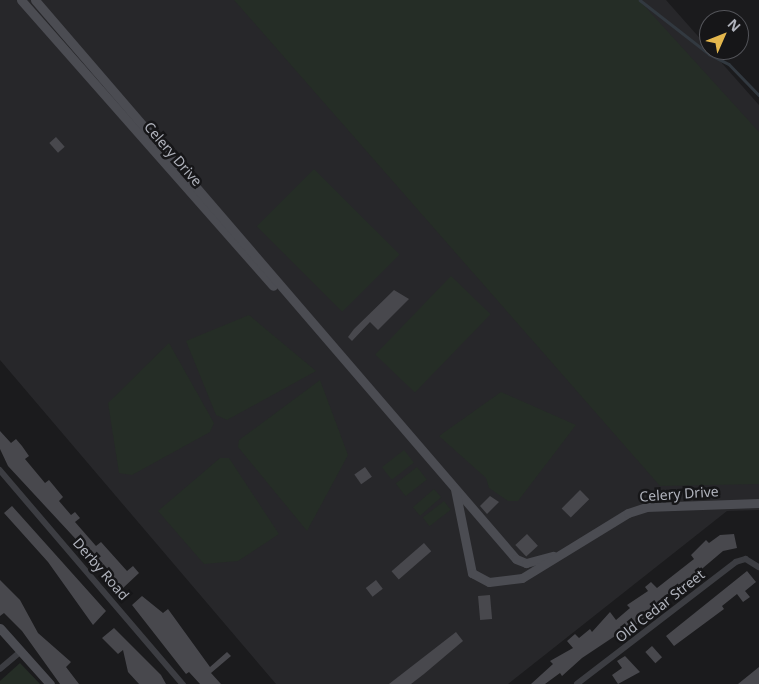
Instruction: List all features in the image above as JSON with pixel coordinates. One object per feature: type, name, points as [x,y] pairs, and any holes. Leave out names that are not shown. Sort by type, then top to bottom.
[{"type":"street","name":"Celery Drive","points":[[20,0],[212,219],[309,321]]},
{"type":"street","name":"Celery Drive","points":[[35,0],[309,321],[455,489],[473,505],[516,559],[526,563],[553,556]]},
{"type":"street","name":"Derby Road","points":[[0,470],[183,684]]},
{"type":"street","name":"Celery Drive","points":[[455,489],[470,565],[478,578],[489,582],[522,578],[553,556],[646,508],[759,503]]},
{"type":"street","name":"Old Cedar Street","points":[[577,684],[736,562],[746,559],[759,567]]},
{"type":"street","points":[[0,628],[50,684]]},
{"type":"street","points":[[0,669],[20,652]]},
{"type":"shaded area","points":[[0,0],[666,0],[699,37],[699,60],[719,60],[759,105],[759,510],[727,511],[508,684],[276,684],[0,360]]},
{"type":"shaded area","points":[[234,0],[639,0],[759,132],[759,484],[660,486]]},
{"type":"shaded area","points":[[314,169],[400,255],[342,312],[257,226]]},
{"type":"shaded area","points":[[451,276],[491,314],[415,393],[375,354]]},
{"type":"shaded area","points":[[249,315],[316,371],[227,420],[216,415],[186,341]]},
{"type":"shaded area","points":[[169,343],[214,423],[210,432],[132,475],[119,473],[108,403]]},
{"type":"shaded area","points":[[320,380],[348,455],[307,531],[238,447],[239,440]]},
{"type":"shaded area","points":[[501,392],[576,425],[518,501],[508,501],[489,488],[486,478],[439,436]]},
{"type":"shaded area","points":[[404,450],[414,463],[392,480],[382,467]]},
{"type":"shaded area","points":[[220,458],[229,458],[279,534],[238,561],[204,564],[158,511]]},
{"type":"shaded area","points":[[417,467],[427,480],[406,496],[396,484]]},
{"type":"shaded area","points":[[434,489],[441,497],[420,516],[413,507]]},
{"type":"shaded area","points":[[444,501],[451,510],[429,526],[423,518]]},
{"type":"shaded area","points":[[20,663],[40,684],[0,684],[0,681]]},
{"type":"building","points":[[56,137],[65,147],[58,153],[49,143]]},
{"type":"building","points":[[394,290],[409,299],[378,330],[370,322],[352,341],[348,337],[354,329]]},
{"type":"building","points":[[0,431],[11,443],[16,439],[22,446],[29,456],[25,459],[45,483],[49,480],[63,497],[59,501],[71,515],[75,512],[80,518],[75,522],[96,546],[101,542],[127,571],[133,566],[139,573],[122,589],[8,466],[0,449]]},
{"type":"building","points":[[365,467],[372,477],[361,484],[354,474]]},
{"type":"building","points":[[580,490],[589,499],[571,518],[562,508]]},
{"type":"building","points":[[490,496],[499,502],[487,514],[480,506]]},
{"type":"building","points":[[12,506],[106,611],[93,625],[48,562],[4,513]]},
{"type":"building","points":[[527,534],[538,546],[526,557],[515,545]]},
{"type":"building","points":[[734,534],[737,548],[723,551],[618,640],[615,636],[582,658],[562,676],[560,673],[545,684],[531,684],[553,664],[550,661],[573,648],[567,641],[575,634],[579,638],[590,629],[592,632],[610,612],[616,620],[630,608],[627,605],[648,591],[645,587],[651,582],[657,588],[694,559],[691,555],[706,540],[709,543],[720,535]]},
{"type":"building","points":[[424,543],[431,551],[399,580],[392,571]]},
{"type":"building","points":[[747,571],[756,582],[745,591],[750,597],[743,602],[737,594],[722,606],[724,609],[674,646],[666,636]]},
{"type":"building","points":[[0,580],[20,600],[38,633],[71,662],[66,667],[79,684],[60,684],[22,631],[4,613],[0,616]]},
{"type":"building","points":[[376,580],[383,589],[373,597],[366,588]]},
{"type":"building","points":[[490,595],[492,619],[480,620],[478,596]]},
{"type":"building","points":[[142,596],[163,613],[168,609],[210,667],[227,652],[231,656],[211,673],[221,684],[200,684],[189,672],[186,674],[132,605]]},
{"type":"building","points":[[114,628],[161,675],[166,684],[139,684],[128,672],[123,650],[118,654],[102,638]]},
{"type":"building","points":[[456,632],[463,641],[424,674],[411,684],[389,684]]},
{"type":"building","points":[[652,646],[662,657],[655,663],[645,652]]},
{"type":"building","points":[[625,656],[640,672],[618,684],[612,675],[622,668],[617,661]]},
{"type":"building","points":[[759,667],[759,684],[738,684]]},
{"type":"waterway","points":[[640,0],[709,54],[729,64],[759,95]]}]
